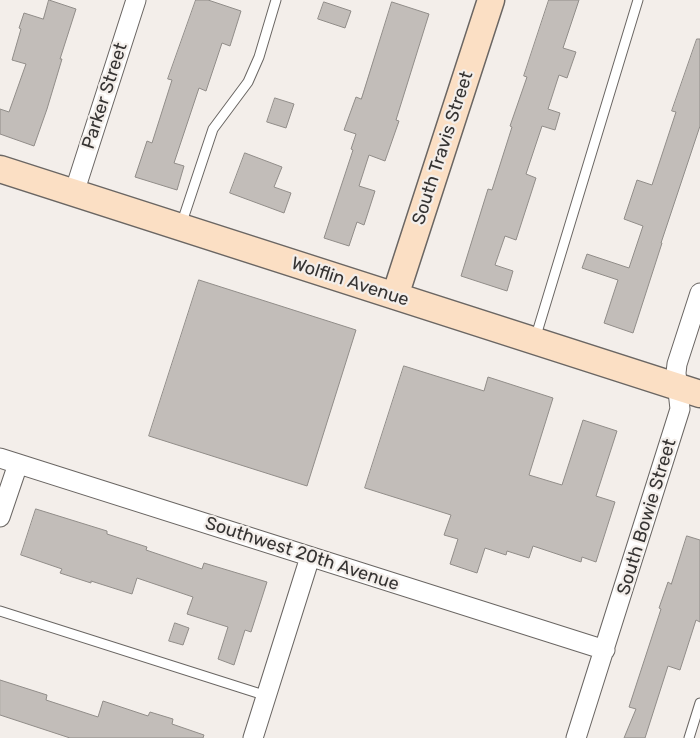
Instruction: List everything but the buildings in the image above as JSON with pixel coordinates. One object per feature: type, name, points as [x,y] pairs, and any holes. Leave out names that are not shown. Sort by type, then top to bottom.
[{"type":"main road","name":"South Travis Street","points":[[395,296],[491,0]]},
{"type":"main road","name":"Wolflin Avenue","points":[[0,169],[689,391]]},
{"type":"street","name":"Parker Street","points":[[74,193],[136,0]]},
{"type":"street","name":"South Bowie Street","points":[[576,738],[680,409],[689,391],[677,364],[700,293]]},
{"type":"street","name":"Southwest 20th Avenue","points":[[9,461],[605,650]]},
{"type":"street","points":[[0,517],[9,461]]},
{"type":"street","points":[[253,738],[310,557]]},
{"type":"lane","points":[[181,228],[213,128],[248,82],[276,0]]},
{"type":"lane","points":[[534,341],[638,0]]},
{"type":"lane","points":[[0,612],[266,696]]},
{"type":"lane","points":[[689,738],[700,703]]}]
